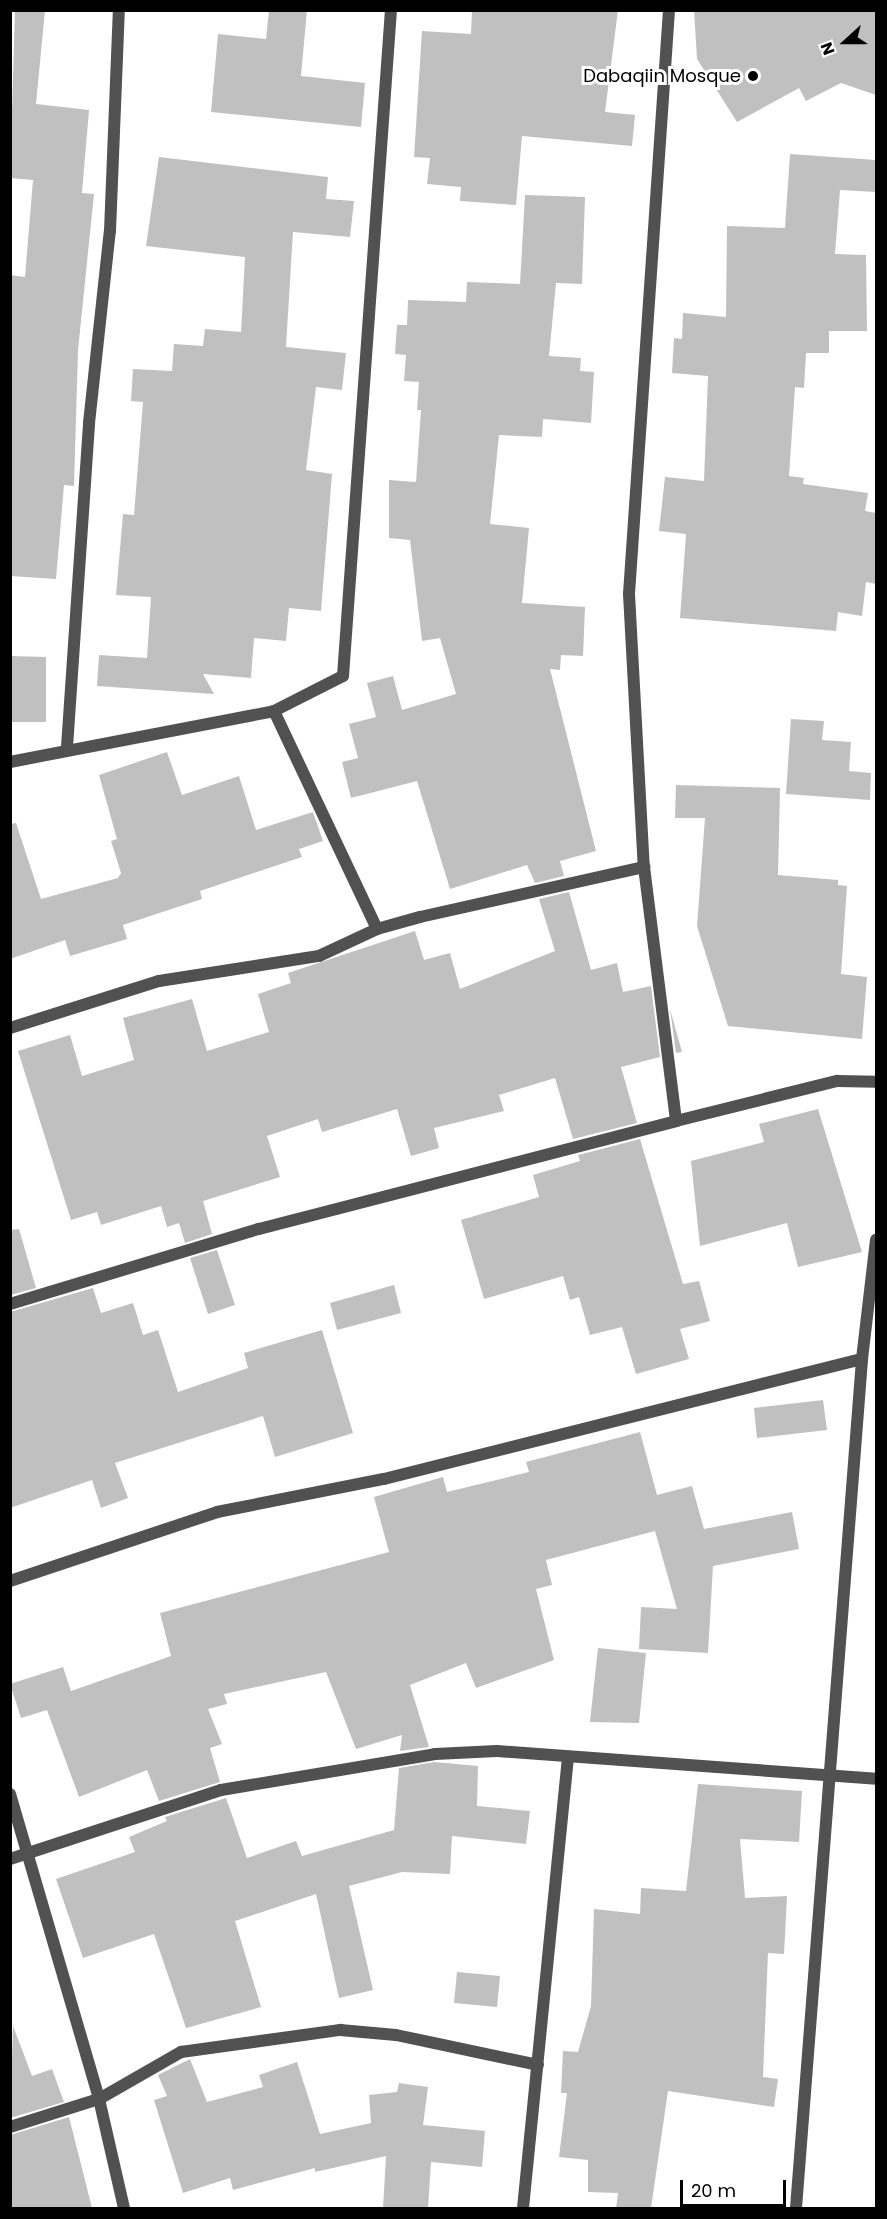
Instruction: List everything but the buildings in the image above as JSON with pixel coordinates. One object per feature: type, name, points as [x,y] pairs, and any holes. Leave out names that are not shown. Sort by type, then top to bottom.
[{"type":"street","points":[[67,747],[89,423],[110,231],[119,10]]},
{"type":"street","points":[[10,762],[67,747],[274,711],[343,676],[391,10]]},
{"type":"street","points":[[669,10],[629,594],[644,867],[676,1121]]},
{"type":"street","points":[[274,711],[377,929]]},
{"type":"street","points":[[10,1028],[159,981],[319,956],[377,929],[644,867]]},
{"type":"street","points":[[10,1304],[259,1229],[676,1121],[837,1081],[876,1082]]},
{"type":"street","points":[[796,2208],[862,1359],[876,1240]]},
{"type":"street","points":[[10,1581],[217,1512],[384,1479],[862,1359]]},
{"type":"street","points":[[10,1859],[221,1790],[329,1768],[497,1751],[876,1779]]},
{"type":"street","points":[[523,2208],[568,1758]]},
{"type":"street","points":[[10,1794],[99,2099],[124,2208]]},
{"type":"street","points":[[10,2127],[99,2099],[180,2052],[340,2030],[396,2035],[538,2065]]},
{"type":"place","name":"Dabaqiin Mosque","points":[[753,76]]}]
